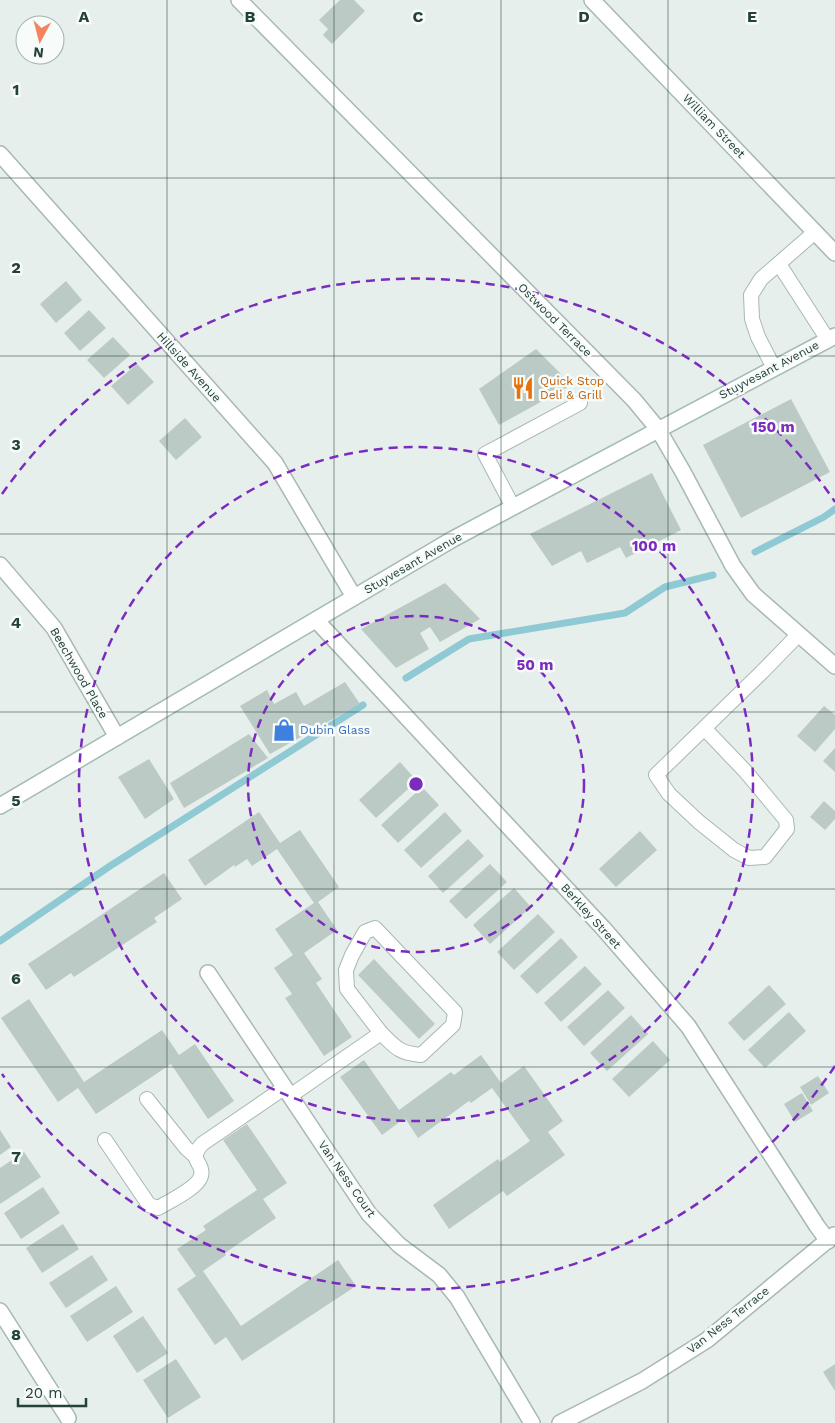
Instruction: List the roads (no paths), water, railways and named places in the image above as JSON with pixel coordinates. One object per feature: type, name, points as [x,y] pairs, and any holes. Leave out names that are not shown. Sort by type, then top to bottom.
[{"type":"street","name":"Ostwood Terrace","points":[[239,0],[634,400],[658,429],[734,566],[753,594],[835,666]]},
{"type":"street","name":"William Street","points":[[592,0],[835,253]]},
{"type":"street","name":"Hillside Avenue","points":[[0,155],[275,463],[354,597]]},
{"type":"street","name":"Stuyvesant Avenue","points":[[0,806],[453,539],[832,338]]},
{"type":"street","name":"Beechwood Place","points":[[0,565],[54,628],[116,737]]},
{"type":"street","name":"Berkley Street","points":[[316,620],[596,921],[688,1026],[811,1218],[831,1238]]},
{"type":"street","name":"Van Ness Court","points":[[208,974],[369,1214],[399,1245],[439,1275],[457,1297],[532,1423]]},
{"type":"street","name":"Van Ness Terrace","points":[[560,1423],[642,1381],[707,1340],[831,1238]]},
{"type":"street","points":[[0,1310],[68,1418]]},
{"type":"lane","points":[[774,368],[758,337],[752,319],[751,295],[761,279],[816,232]]},
{"type":"lane","points":[[779,264],[832,338]]},
{"type":"lane","points":[[513,507],[485,454],[580,403]]},
{"type":"lane","points":[[706,729],[746,772],[786,820],[787,829],[765,857],[750,858],[734,850],[669,794],[656,775],[706,729],[799,634]]},
{"type":"lane","points":[[374,928],[455,1012],[453,1025],[421,1055],[406,1053],[398,1049],[381,1033],[347,989],[346,970],[352,955],[365,932],[374,928]]},
{"type":"lane","points":[[195,1156],[202,1144],[381,1033]]},
{"type":"lane","points":[[105,1140],[149,1205],[158,1208],[198,1182],[202,1172],[195,1156],[186,1148],[147,1099]]},
{"type":"waterway","points":[[755,552],[824,517],[835,509]]},
{"type":"waterway","points":[[406,678],[469,639],[625,613],[665,587],[713,575]]},
{"type":"waterway","points":[[0,941],[110,866],[363,705]]},
{"type":"place","name":"Quick Stop Deli & Grill","points":[[523,388]]},
{"type":"place","name":"Dubin Glass","points":[[284,730]]}]
